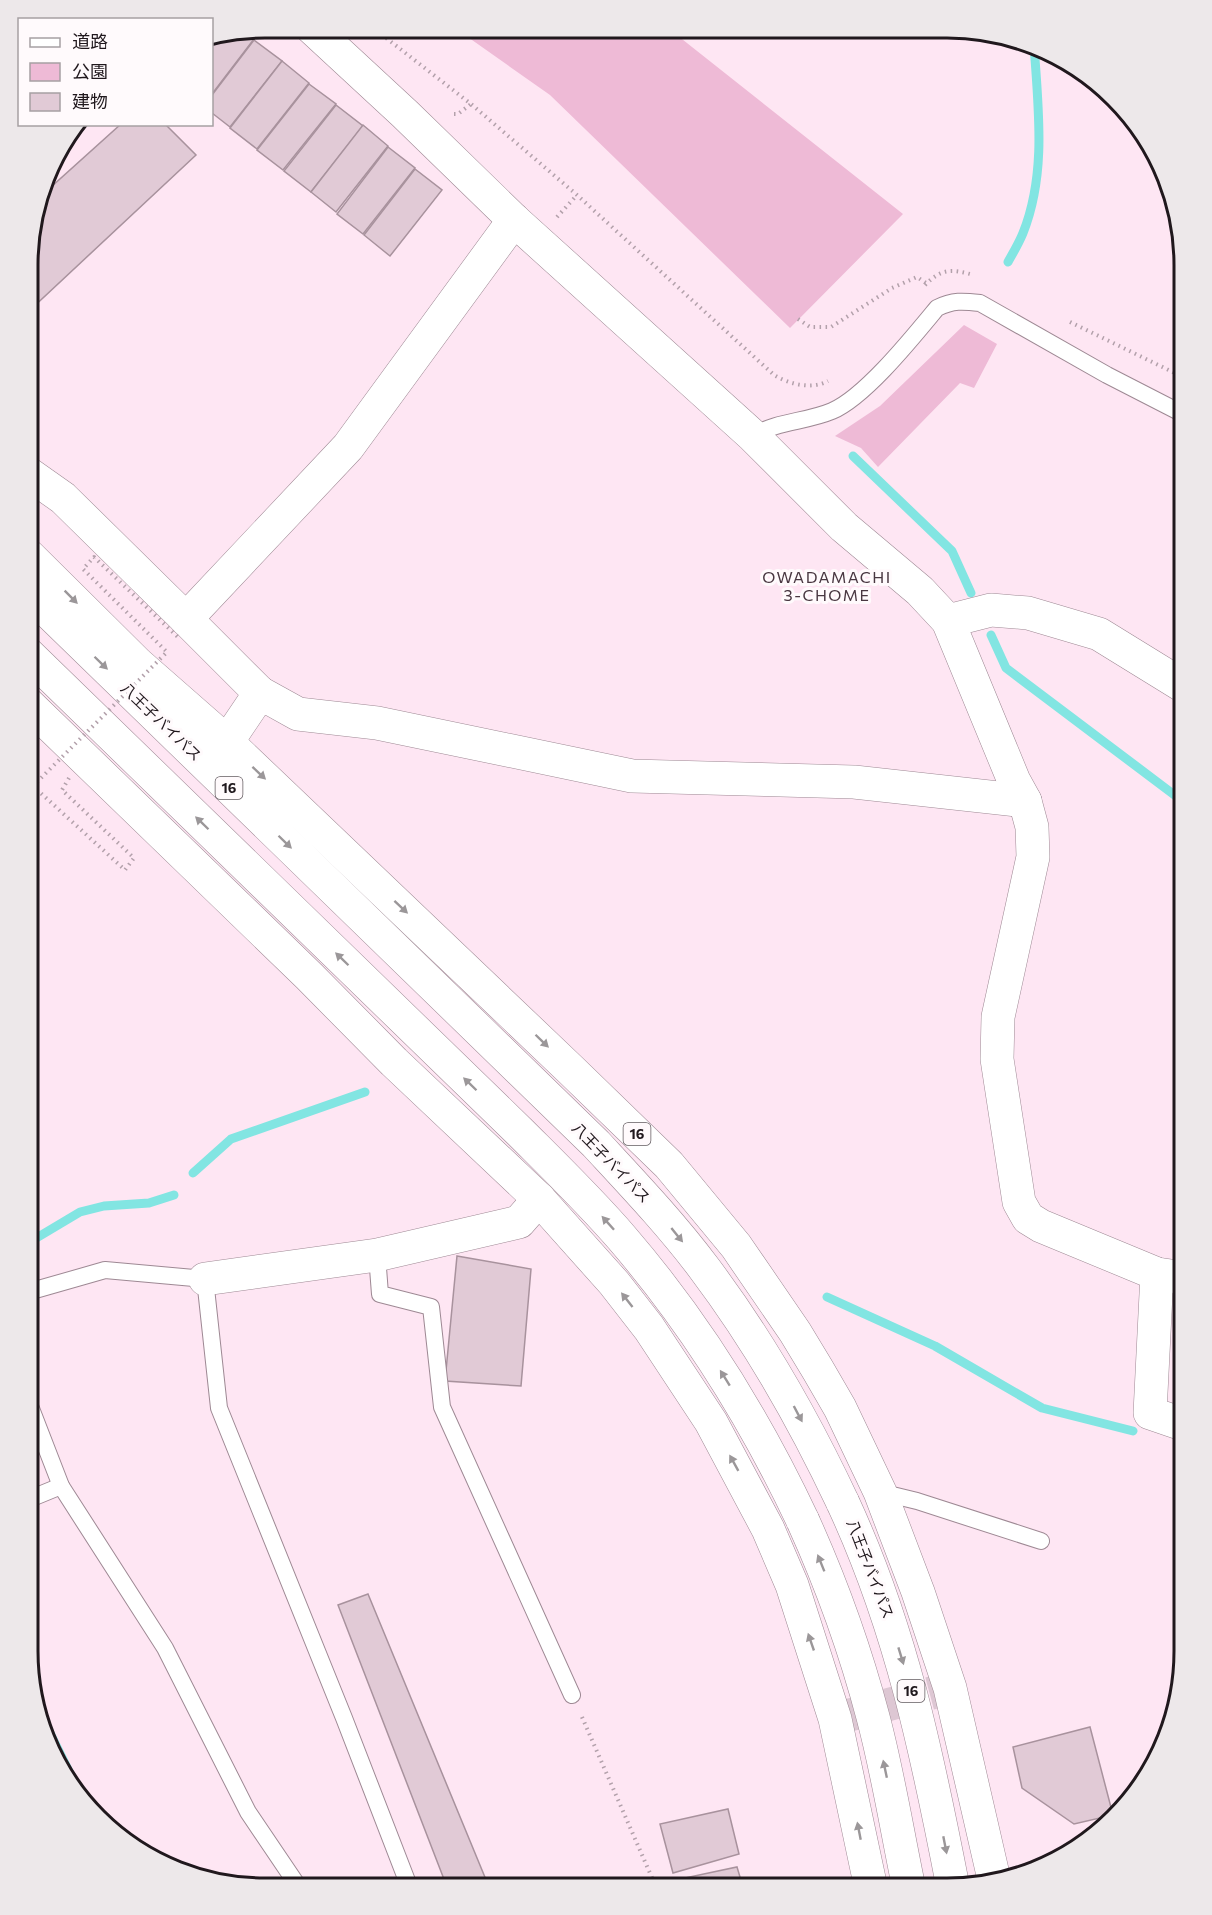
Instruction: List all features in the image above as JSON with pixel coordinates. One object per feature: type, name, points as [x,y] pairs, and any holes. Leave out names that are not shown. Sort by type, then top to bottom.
[{"type":"main road","points":[[323,38],[514,219],[753,436],[844,527],[921,591],[948,621],[1014,781],[1025,801],[1032,826],[1033,857],[998,1017],[997,1059],[1019,1202],[1028,1218],[1041,1226],[1171,1276],[1150,1413],[1174,1421]]},
{"type":"main road","points":[[183,629],[348,447],[514,219]]},
{"type":"main road","points":[[38,480],[63,498],[183,629],[261,693],[298,714],[377,723],[632,776],[854,782],[1025,801]]},
{"type":"main road","name":"16","points":[[38,566],[138,664],[227,742],[471,972],[669,1165],[736,1246],[795,1332],[840,1408],[880,1492],[918,1592],[950,1688],[993,1873]]},
{"type":"main road","name":"八王子バイパス","points":[[38,602],[596,1144],[632,1182],[703,1267],[745,1327],[797,1411],[843,1503],[882,1597],[910,1685],[951,1878]]},
{"type":"main road","points":[[948,621],[991,610],[1028,613],[1099,634],[1174,680]]},
{"type":"main road","points":[[38,664],[554,1166],[622,1238],[669,1296],[713,1358],[765,1444],[803,1521],[839,1608],[865,1689],[886,1771],[907,1878]]},
{"type":"main road","points":[[227,742],[261,693]]},
{"type":"main road","points":[[38,723],[309,976],[394,1062],[539,1199],[614,1282],[678,1370],[711,1422],[768,1529],[792,1586],[833,1710],[869,1878]]},
{"type":"main road","points":[[205,1279],[377,1255],[519,1222],[539,1199]]},
{"type":"lane","points":[[753,436],[765,429],[833,411],[871,382],[937,308],[960,300],[980,303],[1107,375],[1174,409]]},
{"type":"lane","points":[[377,1255],[380,1294],[431,1307],[442,1407],[572,1695]]},
{"type":"lane","points":[[38,1289],[105,1270],[205,1279],[219,1408],[344,1718],[406,1878]]},
{"type":"lane","points":[[38,1427],[61,1486],[165,1648],[248,1812],[293,1878]]},
{"type":"lane","points":[[38,1495],[61,1486]]},
{"type":"lane","points":[[880,1492],[917,1501],[1041,1541]]},
{"type":"path","points":[[386,38],[471,104],[577,195],[774,375],[795,385],[822,385],[836,377]]},
{"type":"path","points":[[798,319],[810,327],[831,327],[892,288],[917,277],[927,283],[919,292]]},
{"type":"path","points":[[1061,318],[1174,373]]},
{"type":"path","points":[[38,781],[167,652],[83,569],[94,557],[183,629]]},
{"type":"path","points":[[38,791],[125,870],[134,858],[62,789],[69,778]]},
{"type":"path","points":[[572,1695],[652,1878]]},
{"type":"green space","points":[[469,38],[681,38],[903,214],[790,328],[550,95]]},
{"type":"green space","points":[[964,325],[997,344],[974,388],[960,383],[878,467],[861,448],[835,436],[880,406]]},
{"type":"building","points":[[235,39],[254,39],[213,93],[213,44]]},
{"type":"building","points":[[254,40],[282,61],[230,127],[213,114],[213,94]]},
{"type":"building","points":[[282,61],[309,83],[257,149],[230,128]]},
{"type":"building","points":[[309,84],[336,104],[283,170],[257,150]]},
{"type":"building","points":[[336,105],[363,126],[311,192],[284,171]]},
{"type":"building","points":[[363,125],[388,146],[336,212],[311,192]]},
{"type":"building","points":[[119,126],[167,126],[196,155],[38,303],[39,235],[52,186]]},
{"type":"building","points":[[388,147],[415,168],[363,234],[337,214]]},
{"type":"building","points":[[415,169],[442,190],[390,256],[364,235]]},
{"type":"building","points":[[457,1256],[531,1269],[521,1386],[445,1381]]},
{"type":"building","points":[[368,1594],[485,1878],[444,1878],[338,1605]]},
{"type":"building","points":[[1090,1727],[1111,1808],[1100,1818],[1074,1824],[1022,1788],[1013,1747]]},
{"type":"building","points":[[728,1809],[739,1854],[673,1873],[660,1824]]},
{"type":"building","points":[[737,1867],[740,1878],[685,1878]]},
{"type":"waterway","points":[[1008,262],[1023,233],[1031,210],[1035,187],[1039,116],[1035,55]]},
{"type":"waterway","points":[[853,456],[952,551],[971,593]]},
{"type":"waterway","points":[[991,635],[1006,668],[1174,795]]},
{"type":"waterway","points":[[193,1173],[231,1139],[365,1092]]},
{"type":"waterway","points":[[38,1237],[80,1212],[104,1206],[149,1203],[174,1195]]},
{"type":"waterway","points":[[827,1297],[935,1346],[1042,1408],[1133,1431]]},
{"type":"tunnel","points":[[835,1719],[950,1688]]},
{"type":"district","name":"OWADAMACHI 3-CHOME","points":[[827,586]]}]
